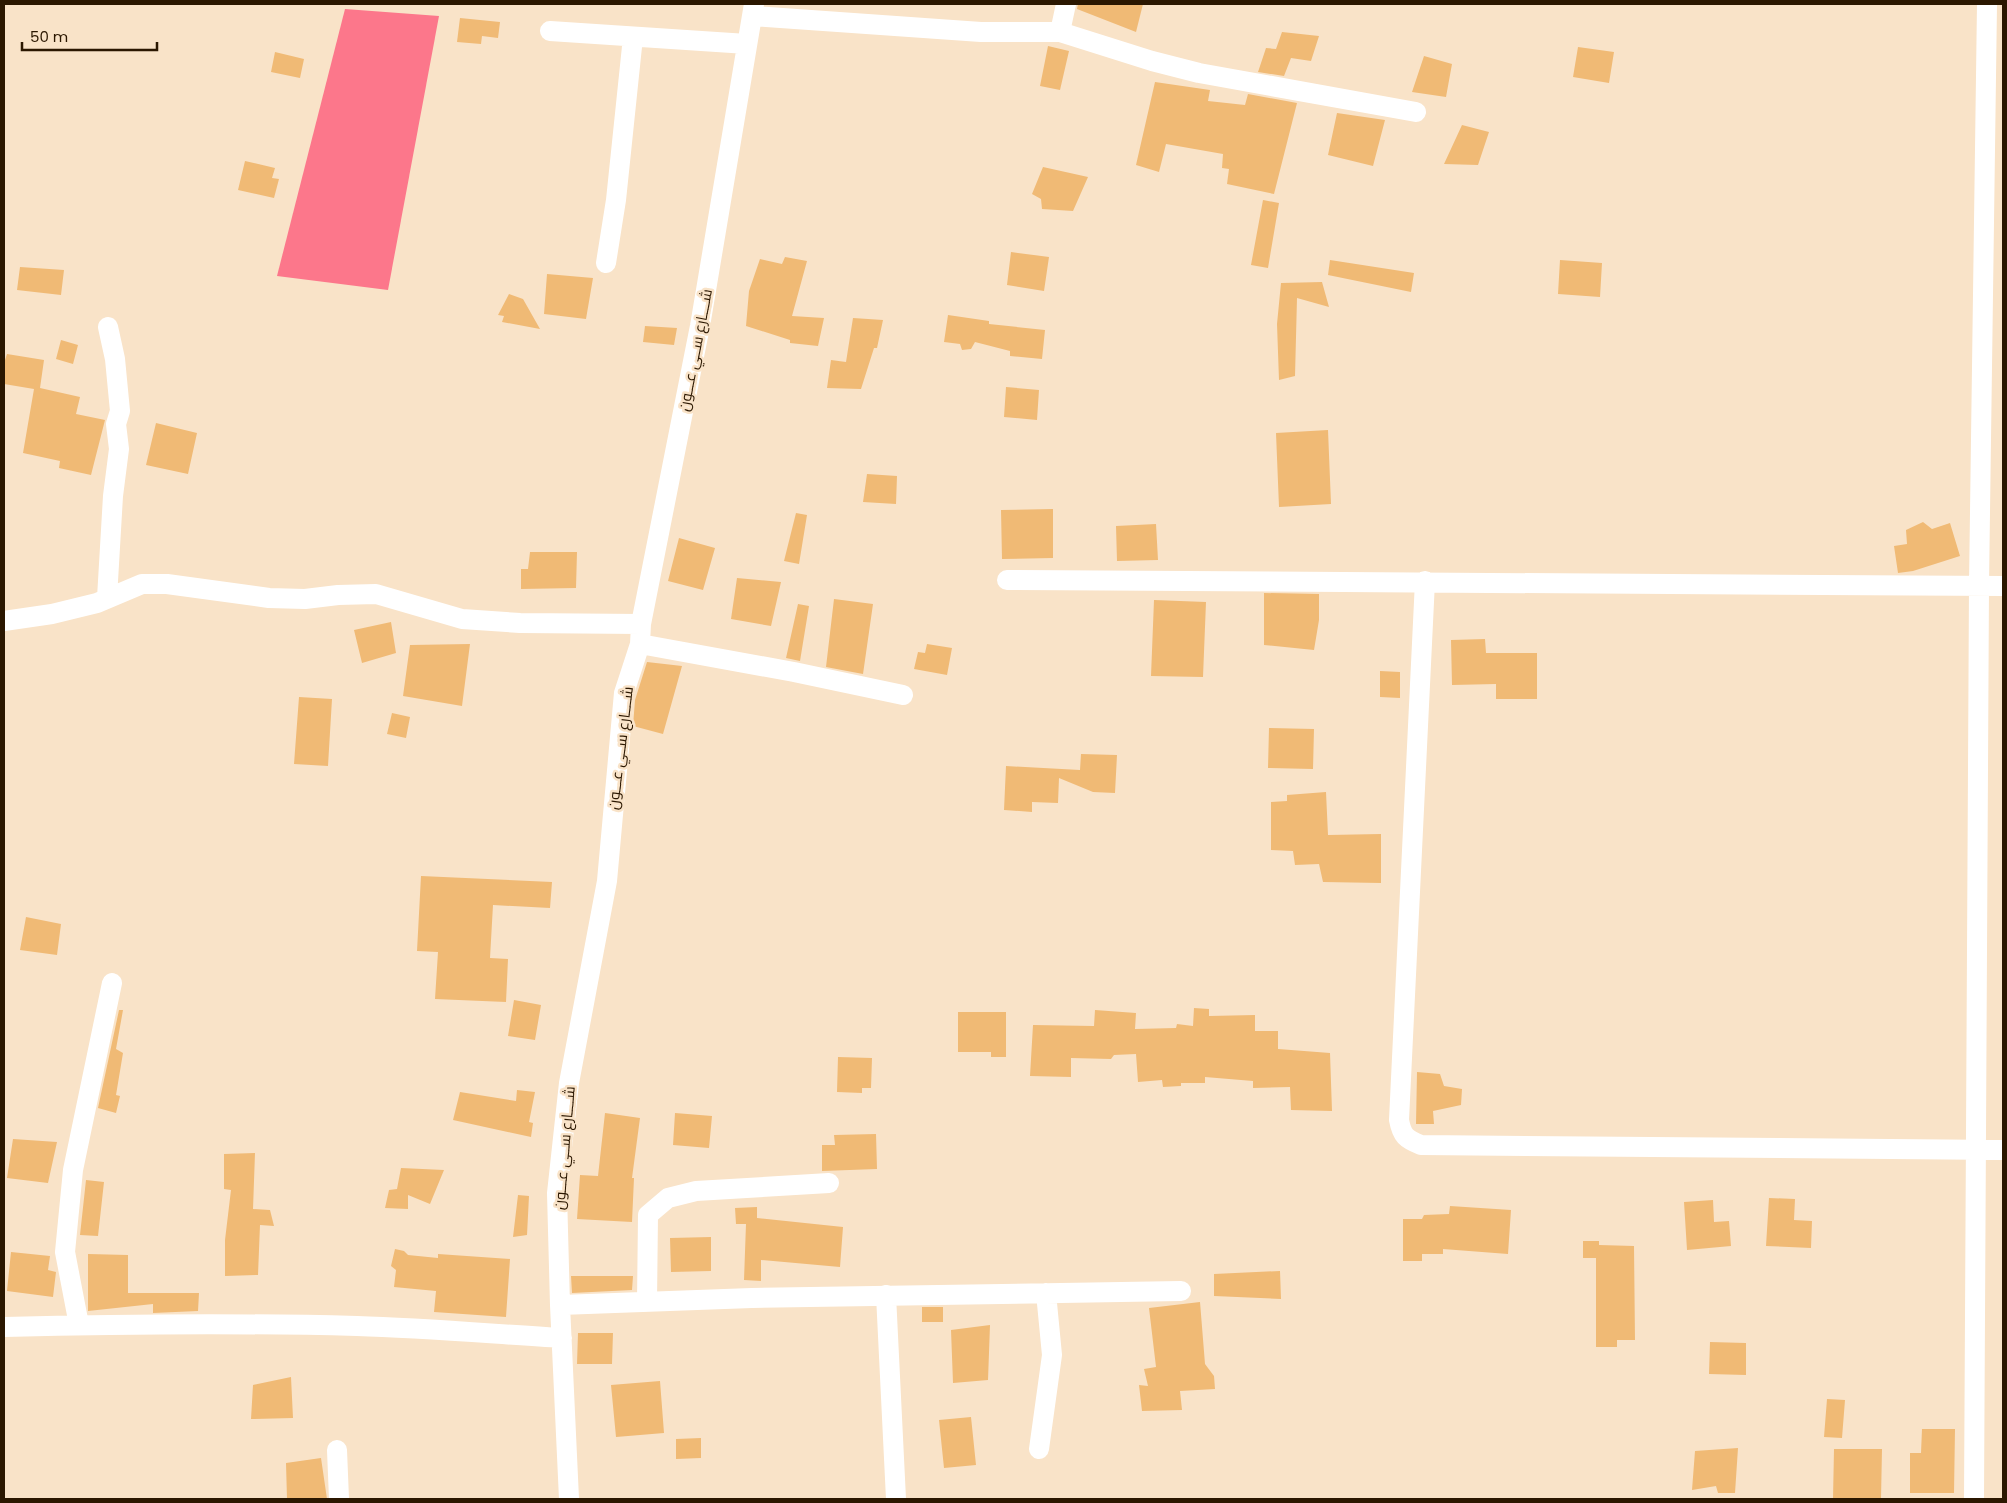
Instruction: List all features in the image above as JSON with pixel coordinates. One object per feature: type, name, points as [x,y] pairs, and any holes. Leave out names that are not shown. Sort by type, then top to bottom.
[{"type":"street","points":[[1060,32],[1066,4]]},
{"type":"street","points":[[1974,1499],[1979,585],[1995,36],[1987,4]]},
{"type":"street","points":[[754,10],[980,32],[1060,32],[1152,61],[1198,73],[1416,112]]},
{"type":"street","name":"شــــارع ســي عـــون","points":[[569,1499],[557,1193],[569,1083],[606,881],[624,693],[640,644],[641,624],[700,326],[754,10]]},
{"type":"street","points":[[550,31],[747,44]]},
{"type":"street","points":[[606,263],[616,200],[633,37]]},
{"type":"street","points":[[107,598],[113,496],[119,449],[116,424],[120,412],[115,359],[108,327]]},
{"type":"street","points":[[1007,580],[1425,581],[2003,586]]},
{"type":"street","points":[[1425,581],[1399,1120],[1402,1133],[1410,1140],[1421,1145],[2003,1150]]},
{"type":"street","points":[[4,621],[52,614],[97,603],[142,584],[167,584],[269,598],[304,599],[338,595],[376,594],[462,619],[520,623],[641,624]]},
{"type":"street","points":[[640,644],[794,672],[904,695]]},
{"type":"street","points":[[79,1325],[65,1252],[72,1179],[112,983]]},
{"type":"street","points":[[647,1302],[648,1215],[668,1198],[696,1190],[829,1183]]},
{"type":"street","points":[[560,1305],[886,1296],[1181,1291]]},
{"type":"street","points":[[1039,1449],[1052,1355],[1046,1293]]},
{"type":"street","points":[[886,1296],[896,1499]]},
{"type":"street","points":[[4,1327],[79,1325],[359,1326],[562,1338]]},
{"type":"street","points":[[337,1450],[339,1499]]},
{"type":"shaded area","points":[[345,9],[439,16],[388,290],[277,276]]},
{"type":"building","points":[[1078,4],[1143,4],[1136,32],[1077,9]]},
{"type":"building","points":[[460,18],[500,22],[498,38],[482,36],[481,44],[457,42]]},
{"type":"building","points":[[1282,32],[1319,36],[1311,61],[1291,58],[1284,76],[1258,72],[1266,48],[1276,49]]},
{"type":"building","points":[[1048,46],[1069,51],[1060,90],[1040,86]]},
{"type":"building","points":[[1578,47],[1614,52],[1609,83],[1573,77]]},
{"type":"building","points":[[275,52],[304,59],[300,78],[271,72]]},
{"type":"building","points":[[1424,56],[1452,64],[1446,97],[1412,92]]},
{"type":"building","points":[[1155,82],[1210,90],[1208,101],[1245,105],[1248,94],[1297,103],[1274,194],[1227,184],[1229,169],[1222,168],[1223,154],[1166,144],[1159,172],[1136,165]]},
{"type":"building","points":[[1337,113],[1385,120],[1373,166],[1328,155]]},
{"type":"building","points":[[1462,125],[1489,132],[1478,165],[1444,164]]},
{"type":"building","points":[[245,161],[275,168],[272,178],[279,179],[274,198],[238,190]]},
{"type":"building","points":[[1043,167],[1088,177],[1073,211],[1042,209],[1041,199],[1032,194]]},
{"type":"building","points":[[1263,200],[1279,203],[1268,268],[1251,265]]},
{"type":"building","points":[[1011,252],[1049,257],[1044,291],[1007,285]]},
{"type":"building","points":[[785,257],[807,261],[792,316],[824,318],[818,346],[790,343],[790,340],[746,326],[749,291],[760,259],[782,264]]},
{"type":"building","points":[[1330,260],[1414,273],[1411,292],[1328,275]]},
{"type":"building","points":[[1560,260],[1602,263],[1600,297],[1558,294]]},
{"type":"building","points":[[20,267],[64,270],[61,295],[17,290]]},
{"type":"building","points":[[547,274],[593,278],[586,319],[544,314]]},
{"type":"building","points":[[1322,282],[1329,307],[1297,298],[1295,376],[1279,380],[1277,324],[1281,283]]},
{"type":"building","points":[[509,294],[523,299],[540,329],[502,322],[504,316],[498,315]]},
{"type":"building","points":[[948,315],[989,321],[989,324],[1045,330],[1042,359],[1010,356],[1010,351],[975,342],[971,349],[962,350],[960,344],[944,342]]},
{"type":"building","points":[[853,318],[883,320],[877,348],[874,348],[861,389],[827,388],[831,360],[846,362]]},
{"type":"building","points":[[645,326],[677,328],[674,345],[643,342]]},
{"type":"building","points":[[61,340],[78,345],[73,364],[56,359]]},
{"type":"building","points":[[7,354],[44,360],[40,388],[80,397],[76,414],[105,420],[91,475],[59,468],[60,461],[23,453],[34,389],[4,384],[4,363]]},
{"type":"building","points":[[1006,387],[1039,390],[1037,420],[1004,417]]},
{"type":"building","points":[[156,423],[197,433],[188,474],[146,465]]},
{"type":"building","points":[[1328,430],[1331,504],[1279,507],[1276,433]]},
{"type":"building","points":[[867,474],[897,476],[896,504],[863,502]]},
{"type":"building","points":[[1053,509],[1053,558],[1002,559],[1001,510]]},
{"type":"building","points":[[796,513],[807,515],[799,564],[784,561]]},
{"type":"building","points":[[1923,522],[1932,529],[1950,523],[1960,556],[1913,571],[1898,573],[1894,546],[1907,544],[1906,530]]},
{"type":"building","points":[[1156,524],[1158,560],[1117,561],[1116,526]]},
{"type":"building","points":[[679,538],[715,548],[703,590],[668,581]]},
{"type":"building","points":[[530,552],[577,552],[576,588],[521,589],[521,569],[528,569]]},
{"type":"building","points":[[737,578],[781,582],[771,626],[731,619]]},
{"type":"building","points":[[1264,593],[1319,594],[1319,620],[1314,650],[1264,645]]},
{"type":"building","points":[[834,599],[873,604],[863,674],[826,667]]},
{"type":"building","points":[[1154,600],[1206,602],[1203,677],[1151,676]]},
{"type":"building","points":[[798,604],[809,606],[800,661],[786,658]]},
{"type":"building","points":[[391,622],[396,653],[362,663],[354,630]]},
{"type":"building","points":[[1485,639],[1486,653],[1537,653],[1537,699],[1496,699],[1496,684],[1452,685],[1451,640]]},
{"type":"building","points":[[470,644],[462,706],[403,696],[410,645]]},
{"type":"building","points":[[927,644],[952,648],[947,675],[914,669],[918,652],[925,653]]},
{"type":"building","points":[[647,662],[682,666],[663,734],[633,726],[635,700]]},
{"type":"building","points":[[1380,671],[1400,672],[1400,698],[1380,697]]},
{"type":"building","points":[[299,697],[332,699],[328,766],[294,764]]},
{"type":"building","points":[[392,713],[410,717],[406,738],[387,734]]},
{"type":"building","points":[[1269,728],[1314,729],[1313,769],[1268,768]]},
{"type":"building","points":[[1081,754],[1117,755],[1115,793],[1093,792],[1059,778],[1058,803],[1032,802],[1032,812],[1004,810],[1006,766],[1080,770]]},
{"type":"building","points":[[1326,792],[1328,835],[1381,834],[1381,883],[1323,882],[1319,864],[1295,865],[1293,851],[1271,850],[1271,802],[1287,801],[1287,795]]},
{"type":"building","points":[[421,876],[552,882],[550,908],[493,905],[490,958],[508,959],[506,1002],[435,999],[438,952],[417,951]]},
{"type":"building","points":[[26,917],[61,924],[57,955],[20,950]]},
{"type":"building","points":[[514,1000],[541,1005],[535,1040],[508,1036]]},
{"type":"building","points":[[1194,1008],[1209,1009],[1209,1016],[1255,1015],[1255,1031],[1278,1031],[1278,1049],[1330,1053],[1332,1111],[1291,1110],[1290,1087],[1253,1088],[1253,1081],[1205,1077],[1205,1083],[1181,1083],[1181,1086],[1163,1087],[1162,1080],[1138,1082],[1136,1054],[1114,1055],[1111,1059],[1071,1058],[1071,1077],[1030,1076],[1033,1025],[1094,1026],[1095,1010],[1136,1013],[1135,1029],[1176,1028],[1177,1024],[1193,1026]]},
{"type":"building","points":[[119,1010],[123,1010],[116,1049],[123,1053],[116,1095],[120,1096],[116,1113],[98,1108]]},
{"type":"building","points":[[958,1012],[1006,1012],[1006,1057],[991,1057],[991,1052],[958,1052]]},
{"type":"building","points":[[838,1057],[872,1058],[871,1088],[862,1088],[862,1093],[837,1092]]},
{"type":"building","points":[[1417,1072],[1440,1074],[1444,1086],[1462,1089],[1461,1105],[1433,1111],[1434,1124],[1416,1124]]},
{"type":"building","points":[[517,1090],[535,1092],[529,1122],[533,1123],[531,1137],[453,1120],[460,1092],[516,1101]]},
{"type":"building","points":[[605,1113],[640,1118],[632,1178],[634,1178],[632,1222],[577,1219],[580,1175],[598,1176]]},
{"type":"building","points":[[675,1113],[712,1116],[709,1148],[673,1145]]},
{"type":"building","points":[[876,1134],[877,1169],[822,1171],[822,1145],[835,1145],[834,1135]]},
{"type":"building","points":[[13,1139],[57,1142],[48,1183],[7,1178]]},
{"type":"building","points":[[255,1153],[253,1209],[270,1210],[274,1226],[260,1225],[258,1275],[225,1276],[225,1240],[231,1190],[224,1189],[224,1154]]},
{"type":"building","points":[[401,1168],[444,1170],[430,1204],[408,1195],[408,1209],[385,1208],[389,1190],[397,1189]]},
{"type":"building","points":[[86,1180],[104,1182],[98,1236],[80,1235]]},
{"type":"building","points":[[518,1195],[529,1196],[527,1235],[513,1237]]},
{"type":"building","points":[[1769,1198],[1795,1199],[1794,1220],[1812,1221],[1811,1248],[1766,1246]]},
{"type":"building","points":[[1713,1200],[1714,1222],[1729,1221],[1731,1246],[1687,1250],[1684,1202]]},
{"type":"building","points":[[1450,1206],[1511,1210],[1508,1254],[1443,1249],[1443,1254],[1422,1254],[1422,1261],[1403,1261],[1403,1219],[1422,1219],[1424,1215],[1449,1214]]},
{"type":"building","points":[[757,1207],[757,1218],[843,1227],[840,1267],[761,1260],[761,1281],[744,1280],[746,1224],[736,1224],[735,1208]]},
{"type":"building","points":[[711,1237],[711,1271],[671,1272],[670,1238]]},
{"type":"building","points":[[1583,1241],[1599,1241],[1599,1245],[1634,1246],[1635,1340],[1617,1340],[1617,1347],[1596,1347],[1596,1258],[1583,1258]]},
{"type":"building","points":[[395,1249],[404,1251],[408,1255],[438,1258],[438,1254],[510,1259],[506,1317],[434,1312],[436,1291],[394,1287],[396,1270],[391,1266]]},
{"type":"building","points":[[11,1252],[50,1256],[48,1270],[56,1272],[53,1297],[7,1291]]},
{"type":"building","points":[[88,1254],[128,1255],[128,1293],[199,1293],[198,1311],[153,1313],[153,1304],[88,1311]]},
{"type":"building","points":[[1280,1271],[1281,1299],[1214,1296],[1214,1274]]},
{"type":"building","points":[[571,1276],[633,1276],[632,1290],[572,1293]]},
{"type":"building","points":[[1200,1302],[1205,1364],[1214,1376],[1215,1389],[1180,1391],[1182,1410],[1142,1411],[1139,1385],[1148,1386],[1144,1369],[1156,1367],[1149,1308]]},
{"type":"building","points":[[922,1307],[943,1307],[943,1322],[922,1322]]},
{"type":"building","points":[[990,1325],[988,1380],[953,1383],[951,1330]]},
{"type":"building","points":[[578,1333],[613,1333],[612,1364],[577,1364]]},
{"type":"building","points":[[1710,1342],[1746,1343],[1746,1375],[1709,1374]]},
{"type":"building","points":[[291,1377],[293,1418],[251,1419],[253,1385]]},
{"type":"building","points":[[660,1381],[664,1433],[616,1437],[611,1385]]},
{"type":"building","points":[[1827,1399],[1845,1400],[1842,1438],[1824,1437]]},
{"type":"building","points":[[971,1417],[976,1465],[944,1468],[939,1420]]},
{"type":"building","points":[[1922,1429],[1955,1429],[1954,1493],[1910,1493],[1910,1453],[1921,1453]]},
{"type":"building","points":[[701,1438],[701,1458],[676,1459],[676,1439]]},
{"type":"building","points":[[1738,1448],[1735,1493],[1718,1493],[1716,1486],[1692,1490],[1695,1451]]},
{"type":"building","points":[[1834,1449],[1882,1449],[1881,1499],[1833,1499]]},
{"type":"building","points":[[321,1458],[327,1499],[287,1499],[286,1463]]}]
